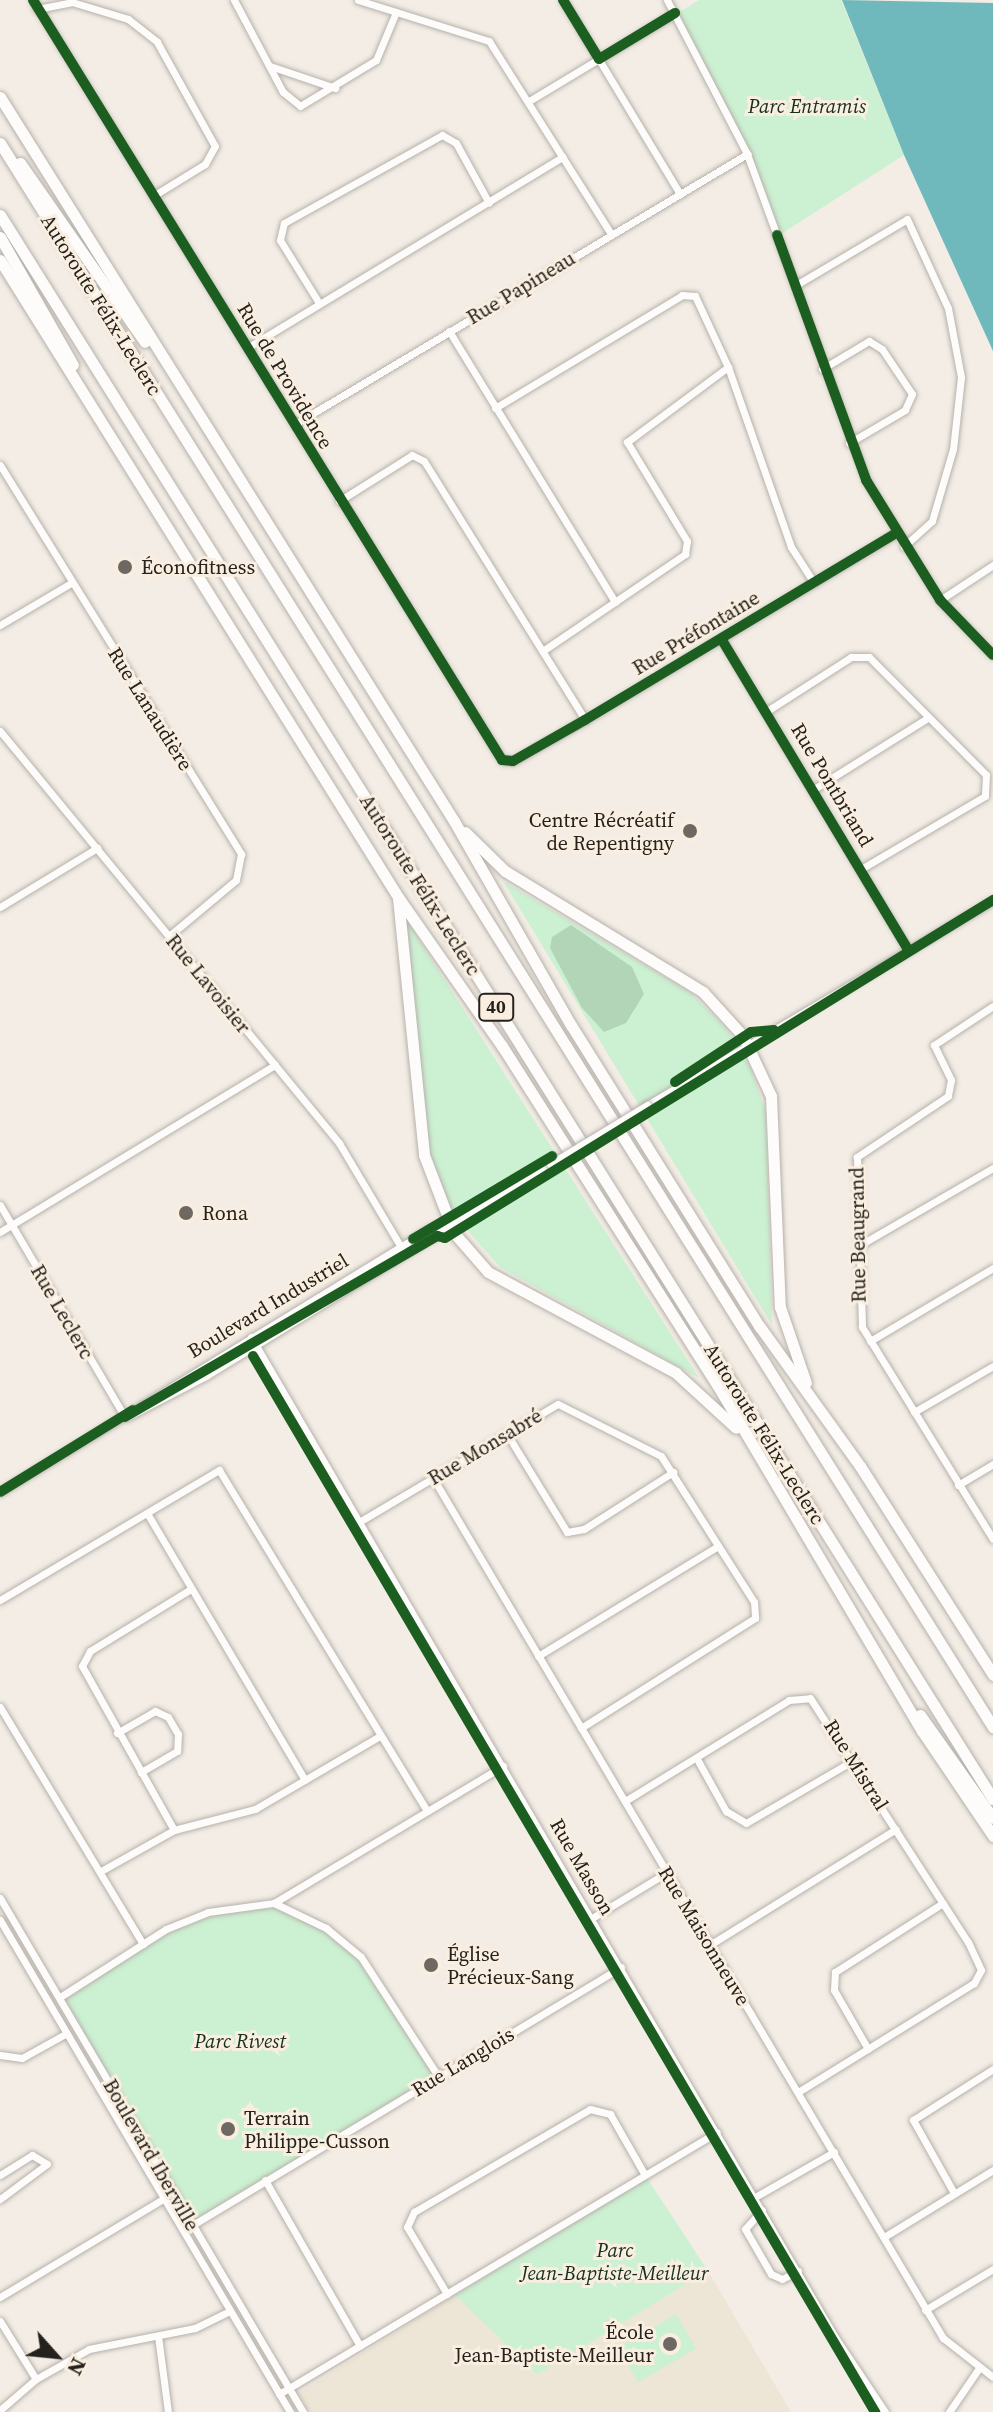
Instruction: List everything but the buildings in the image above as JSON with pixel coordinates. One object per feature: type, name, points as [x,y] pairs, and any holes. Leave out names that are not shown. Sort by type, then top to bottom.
[{"type":"highway","points":[[0,97],[454,821],[571,1025],[760,1327],[817,1405],[993,1675]]},
{"type":"highway","points":[[0,136],[207,427]]},
{"type":"highway","name":"Autoroute Félix-Leclerc","points":[[0,143],[993,1727]]},
{"type":"highway","name":"Autoroute Félix-Leclerc","points":[[0,215],[993,1799]]},
{"type":"highway","points":[[0,237],[105,427]]},
{"type":"highway","points":[[0,260],[398,897],[502,1046],[993,1836]]},
{"type":"highway","points":[[454,821],[505,871],[709,996],[748,1045],[767,1081],[773,1111],[782,1320],[817,1405]]},
{"type":"highway","points":[[398,897],[424,1155],[449,1224],[495,1276],[690,1382],[756,1452]]},
{"type":"highway","points":[[887,1669],[993,1818]]},
{"type":"street","name":"Rue de Providence","points":[[33,0],[295,424],[339,501],[502,760],[513,761]]},
{"type":"street","points":[[234,0],[283,92],[300,106],[335,88],[376,60],[396,12]]},
{"type":"street","points":[[358,0],[489,41],[611,234]]},
{"type":"street","points":[[563,0],[680,194]]},
{"type":"street","points":[[667,0],[747,154],[796,285],[849,443],[896,533],[940,600],[992,654]]},
{"type":"street","points":[[37,9],[72,2],[128,19],[157,42],[215,146],[205,164],[153,196]]},
{"type":"street","points":[[529,101],[675,13]]},
{"type":"street","points":[[270,66],[335,88]]},
{"type":"street","points":[[319,303],[280,240],[284,223],[442,135],[456,143],[489,203]]},
{"type":"street","name":"Rue Papineau","points":[[295,424],[747,154]]},
{"type":"street","points":[[247,348],[563,157]]},
{"type":"street","points":[[796,285],[907,219],[948,308],[961,377],[953,449],[932,521],[904,546]]},
{"type":"street","points":[[495,408],[682,295],[695,296],[728,367],[787,537],[814,583]]},
{"type":"street","points":[[449,331],[615,602]]},
{"type":"street","points":[[822,369],[860,344],[874,342],[912,394],[905,410],[849,443]]},
{"type":"street","points":[[544,650],[688,547],[629,446],[630,436],[728,367]]},
{"type":"street","points":[[339,501],[412,455],[420,458],[544,650],[585,720]]},
{"type":"street","name":"Rue Lanaudière","points":[[0,465],[243,860],[236,880],[169,936]]},
{"type":"street","name":"Rue Préfontaine","points":[[513,761],[722,640],[896,533]]},
{"type":"street","points":[[940,600],[993,565]]},
{"type":"street","points":[[0,625],[71,583]]},
{"type":"street","name":"Rue Pontbriand","points":[[722,640],[908,949]]},
{"type":"street","points":[[767,711],[858,655],[875,661],[926,719],[986,775],[985,796],[861,869]]},
{"type":"street","points":[[814,789],[926,719]]},
{"type":"street","name":"Rue Lavoisier","points":[[0,731],[3,742],[97,848],[339,1143],[401,1247]]},
{"type":"street","points":[[0,907],[97,848]]},
{"type":"street","name":"Boulevard Industriel","points":[[125,1417],[256,1345],[449,1224],[993,900]]},
{"type":"street","name":"Rue Beaugrand","points":[[993,1006],[934,1045],[951,1080],[948,1096],[859,1152],[860,1316],[870,1341],[993,1539]]},
{"type":"street","points":[[0,1232],[275,1065]]},
{"type":"street","points":[[860,1245],[993,1168]]},
{"type":"street","name":"Rue Leclerc","points":[[0,1205],[125,1417]]},
{"type":"street","name":"Boulevard Industriel","points":[[0,1492],[401,1247],[449,1224]]},
{"type":"street","points":[[870,1341],[993,1268]]},
{"type":"street","name":"Rue Masson","points":[[251,1337],[762,2210],[885,2412]]},
{"type":"street","points":[[914,1412],[993,1366]]},
{"type":"street","name":"Rue Monsabré","points":[[359,1522],[563,1404],[657,1452],[673,1472],[756,1614],[749,1627],[581,1728]]},
{"type":"street","points":[[507,1434],[567,1532],[584,1529],[673,1472]]},
{"type":"street","points":[[958,1485],[993,1464]]},
{"type":"street","points":[[0,1600],[219,1470],[427,1811]]},
{"type":"street","name":"Rue Maisonneuve","points":[[433,1478],[925,2310],[948,2345],[993,2377]]},
{"type":"street","points":[[147,1513],[189,1590],[305,1780]]},
{"type":"street","points":[[538,1656],[718,1546]]},
{"type":"street","points":[[174,1830],[83,1674],[84,1658],[189,1590]]},
{"type":"street","name":"Rue Mistral","points":[[625,1801],[789,1700],[806,1697],[818,1705],[979,1962],[979,1977],[868,2049]]},
{"type":"street","points":[[0,1707],[143,1944]]},
{"type":"street","points":[[117,1733],[155,1711],[168,1717],[178,1734],[177,1751],[141,1772]]},
{"type":"street","points":[[101,1871],[174,1830],[255,1809],[380,1736]]},
{"type":"street","points":[[697,1759],[726,1811],[746,1823],[854,1760]]},
{"type":"street","points":[[60,1997],[143,1944],[208,1912],[274,1903],[503,1766]]},
{"type":"street","points":[[708,1946],[896,1829]]},
{"type":"street","points":[[592,1918],[666,1873]]},
{"type":"street","name":"Boulevard Iberville","points":[[0,1898],[303,2412]]},
{"type":"street","points":[[274,1903],[326,1928],[361,1957],[438,2076]]},
{"type":"street","points":[[798,2092],[868,2049],[834,1990],[835,1972],[943,1903]]},
{"type":"street","name":"Boulevard Iberville","points":[[0,1920],[290,2412]]},
{"type":"street","name":"Rue Langlois","points":[[183,2232],[621,1967]]},
{"type":"street","points":[[0,2055],[22,2058],[76,2027]]},
{"type":"street","points":[[954,2193],[913,2120],[993,2069]]},
{"type":"street","points":[[447,2294],[407,2227],[414,2212],[590,2109],[610,2114],[645,2175]]},
{"type":"street","points":[[279,2394],[717,2132]]},
{"type":"street","points":[[755,2197],[834,2152]]},
{"type":"street","points":[[0,2175],[32,2155],[47,2164],[0,2199]]},
{"type":"street","points":[[884,2237],[993,2170]]},
{"type":"street","points":[[265,2180],[360,2346]]},
{"type":"street","points":[[0,2297],[173,2193]]},
{"type":"street","points":[[762,2210],[745,2229],[771,2274],[782,2279],[798,2271]]},
{"type":"street","points":[[925,2310],[993,2269]]},
{"type":"street","points":[[0,2410],[36,2379],[89,2349],[158,2336],[238,2305]]},
{"type":"street","points":[[0,2321],[36,2379]]},
{"type":"street","points":[[158,2336],[168,2412]]},
{"type":"street","points":[[949,2412],[979,2368]]},
{"type":"shaded area","name":"École Jean-Baptiste-Meilleur","points":[[708,2271],[791,2412],[310,2412],[299,2393],[455,2295],[537,2375]]},
{"type":"green space","name":"Parc Entramis","points":[[699,0],[841,0],[904,155],[778,236],[741,141],[675,15]]},
{"type":"green space","points":[[503,881],[691,993],[726,1028],[751,1069],[766,1112],[772,1325]]},
{"type":"green space","points":[[405,918],[699,1378],[500,1267],[444,1204],[429,1156]]},
{"type":"green space","points":[[571,925],[632,967],[644,994],[626,1023],[604,1032],[582,1008],[550,948],[552,937]]},
{"type":"green space","name":"Parc Rivest","points":[[262,1903],[324,1927],[360,1956],[383,1982],[439,2076],[192,2225],[60,1997],[166,1929],[207,1911]]},
{"type":"green space","name":"Parc Jean-Baptiste-Meilleur","points":[[645,2175],[708,2271],[537,2375],[455,2295]]},
{"type":"green space","points":[[676,2314],[696,2349],[638,2382],[618,2348]]},
{"type":"water","points":[[842,0],[993,3],[993,351],[904,155]]},
{"type":"cycle path","points":[[33,0],[502,760],[513,761],[585,720],[896,533]]},
{"type":"cycle path","points":[[563,0],[599,59],[675,13]]},
{"type":"cycle path","points":[[777,235],[866,480],[940,600],[993,655]]},
{"type":"cycle path","points":[[722,640],[908,949]]},
{"type":"cycle path","points":[[125,1417],[437,1236],[445,1238],[993,900]]},
{"type":"cycle path","points":[[675,1082],[751,1032],[774,1030]]},
{"type":"cycle path","points":[[413,1239],[552,1156]]},
{"type":"cycle path","points":[[253,1356],[875,2412]]},
{"type":"cycle path","points":[[0,1492],[133,1410]]},
{"type":"place","name":"Éconofitness","points":[[125,567]]},
{"type":"place","name":"Centre Récréatif de Repentigny","points":[[690,831]]},
{"type":"place","name":"Rona","points":[[186,1213]]},
{"type":"place","name":"Église Précieux-Sang","points":[[431,1965]]},
{"type":"place","name":"Terrain Philippe-Cusson","points":[[228,2129]]},
{"type":"place","name":"École Jean-Baptiste-Meilleur","points":[[670,2344]]}]
